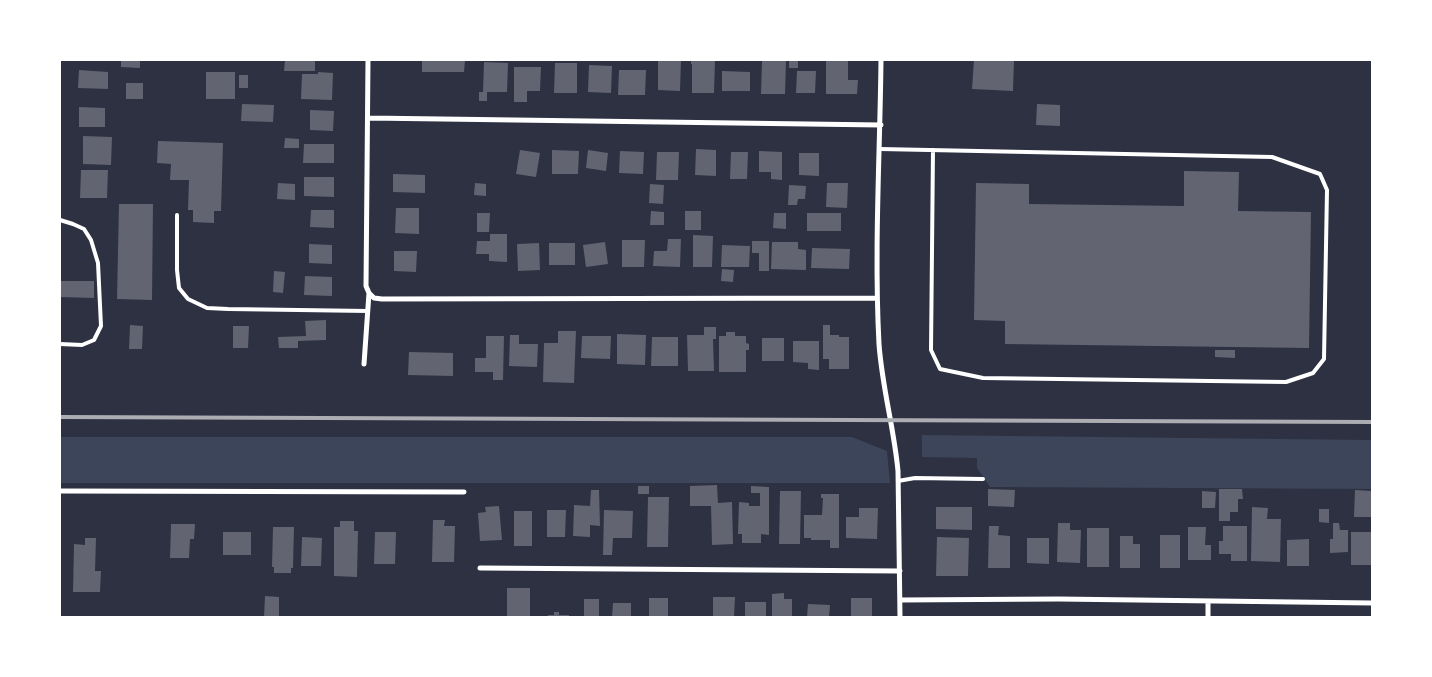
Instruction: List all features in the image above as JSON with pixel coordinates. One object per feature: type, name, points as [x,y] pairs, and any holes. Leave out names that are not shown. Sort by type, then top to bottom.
[{"type":"street","points":[[368,60],[366,286],[374,298],[877,298]]},
{"type":"street","points":[[882,60],[877,298],[884,387],[896,448],[900,617]]},
{"type":"street","points":[[368,118],[881,124]]},
{"type":"street","points":[[364,364],[369,293]]},
{"type":"street","points":[[60,491],[464,492]]},
{"type":"street","points":[[480,568],[900,571]]},
{"type":"street","points":[[900,600],[1372,603]]},
{"type":"street","points":[[1208,601],[1208,617]]},
{"type":"lane","points":[[880,149],[933,150],[1272,158],[1320,174],[1327,190],[1324,359],[1312,373],[1286,382],[983,378],[940,369],[931,350],[933,150]]},
{"type":"lane","points":[[178,215],[176,270],[179,288],[188,300],[208,308],[368,311]]},
{"type":"lane","points":[[60,220],[84,229],[91,240],[98,263],[101,326],[94,340],[82,345],[60,344]]},
{"type":"lane","points":[[898,481],[915,478],[983,479]]},
{"type":"shaded area","points":[[922,435],[1372,440],[1372,489],[990,487],[977,468],[977,458],[922,457]]},
{"type":"shaded area","points":[[60,437],[852,437],[887,451],[890,483],[60,483]]},
{"type":"building","points":[[121,60],[140,60],[140,68],[121,67]]},
{"type":"building","points":[[285,60],[315,60],[315,71],[284,71]]},
{"type":"building","points":[[422,60],[465,60],[464,72],[422,72]]},
{"type":"building","points":[[658,60],[681,60],[680,91],[658,90]]},
{"type":"building","points":[[691,60],[715,60],[714,93],[692,93]]},
{"type":"building","points":[[789,60],[798,60],[798,68],[789,68]]},
{"type":"building","points":[[826,60],[848,60],[848,80],[858,80],[857,94],[826,94]]},
{"type":"building","points":[[974,60],[1014,60],[1013,91],[972,89]]},
{"type":"building","points":[[762,61],[786,61],[785,94],[761,94]]},
{"type":"building","points":[[484,62],[508,63],[507,92],[487,92],[487,101],[479,101],[479,92],[483,92]]},
{"type":"building","points":[[555,63],[577,63],[577,93],[554,93]]},
{"type":"building","points":[[589,65],[612,66],[611,93],[588,92]]},
{"type":"building","points":[[514,67],[541,67],[540,91],[527,91],[527,102],[514,102]]},
{"type":"building","points":[[79,70],[108,72],[108,89],[78,88]]},
{"type":"building","points":[[619,70],[646,70],[645,95],[618,95]]},
{"type":"building","points":[[722,71],[750,72],[750,91],[722,91]]},
{"type":"building","points":[[797,71],[816,71],[815,93],[796,93]]},
{"type":"building","points":[[206,72],[235,72],[235,99],[206,99]]},
{"type":"building","points":[[318,72],[333,73],[332,100],[301,99],[302,74],[318,74]]},
{"type":"building","points":[[239,75],[248,75],[248,88],[239,88]]},
{"type":"building","points":[[126,83],[143,83],[143,99],[126,99]]},
{"type":"building","points":[[242,104],[274,105],[273,122],[241,121]]},
{"type":"building","points":[[1037,104],[1060,105],[1060,126],[1036,125]]},
{"type":"building","points":[[79,107],[105,108],[105,127],[79,127]]},
{"type":"building","points":[[310,110],[334,111],[333,131],[310,130]]},
{"type":"building","points":[[83,136],[112,137],[111,165],[83,164]]},
{"type":"building","points":[[285,138],[299,139],[299,148],[284,148]]},
{"type":"building","points":[[158,141],[223,143],[221,211],[214,211],[214,223],[193,222],[193,210],[188,210],[189,180],[170,180],[171,164],[157,163]]},
{"type":"building","points":[[304,144],[334,144],[334,163],[303,163]]},
{"type":"building","points":[[696,149],[716,150],[716,176],[695,175]]},
{"type":"building","points":[[520,150],[540,153],[536,177],[516,174]]},
{"type":"building","points":[[552,150],[579,151],[578,174],[552,174]]},
{"type":"building","points":[[588,150],[608,153],[606,171],[586,168]]},
{"type":"building","points":[[620,151],[644,152],[643,174],[619,173]]},
{"type":"building","points":[[759,151],[782,152],[782,180],[771,179],[771,172],[759,172]]},
{"type":"building","points":[[657,152],[679,152],[678,180],[656,180]]},
{"type":"building","points":[[731,152],[748,152],[747,179],[730,179]]},
{"type":"building","points":[[799,153],[819,153],[819,176],[799,175]]},
{"type":"building","points":[[81,170],[108,170],[107,198],[80,198]]},
{"type":"building","points":[[1184,171],[1239,172],[1238,211],[1311,212],[1309,348],[1005,344],[1005,321],[974,320],[976,183],[1029,184],[1029,204],[1184,206]]},
{"type":"building","points":[[393,174],[425,175],[425,193],[393,192]]},
{"type":"building","points":[[304,177],[334,177],[334,197],[304,196]]},
{"type":"building","points":[[278,183],[295,184],[295,200],[277,199]]},
{"type":"building","points":[[475,183],[486,184],[486,196],[474,195]]},
{"type":"building","points":[[827,183],[848,183],[847,208],[826,207]]},
{"type":"building","points":[[650,184],[664,185],[663,204],[649,203]]},
{"type":"building","points":[[789,185],[806,186],[805,199],[798,199],[797,205],[788,205]]},
{"type":"building","points":[[119,204],[153,204],[152,300],[117,299]]},
{"type":"building","points":[[396,208],[419,208],[419,234],[395,233]]},
{"type":"building","points":[[311,210],[334,210],[334,228],[310,227]]},
{"type":"building","points":[[651,211],[664,212],[664,225],[650,225]]},
{"type":"building","points":[[685,211],[701,211],[701,230],[685,230]]},
{"type":"building","points":[[477,213],[490,213],[489,232],[477,232]]},
{"type":"building","points":[[774,213],[786,213],[786,229],[773,228]]},
{"type":"building","points":[[807,213],[841,213],[841,231],[807,231]]},
{"type":"building","points":[[490,234],[507,234],[507,262],[489,261],[489,254],[476,254],[477,241],[490,241]]},
{"type":"building","points":[[693,235],[713,236],[712,267],[693,267]]},
{"type":"building","points":[[668,239],[681,239],[680,267],[653,266],[654,251],[667,251]]},
{"type":"building","points":[[622,240],[645,240],[644,267],[622,267]]},
{"type":"building","points":[[752,241],[769,241],[769,271],[759,271],[759,253],[752,253]]},
{"type":"building","points":[[605,242],[608,264],[586,267],[583,245]]},
{"type":"building","points":[[772,242],[798,242],[798,249],[806,250],[806,270],[771,269]]},
{"type":"building","points":[[539,243],[540,270],[518,271],[517,244]]},
{"type":"building","points":[[549,243],[575,243],[575,265],[549,265]]},
{"type":"building","points":[[309,244],[332,245],[332,264],[309,263]]},
{"type":"building","points":[[722,245],[750,246],[749,267],[721,267]]},
{"type":"building","points":[[812,248],[850,249],[849,269],[811,268]]},
{"type":"building","points":[[394,251],[417,251],[416,272],[394,271]]},
{"type":"building","points":[[722,269],[734,270],[733,282],[721,281]]},
{"type":"building","points":[[274,271],[285,272],[283,293],[273,292]]},
{"type":"building","points":[[305,276],[332,277],[332,296],[304,295]]},
{"type":"building","points":[[60,281],[94,281],[94,298],[60,297]]},
{"type":"building","points":[[326,320],[326,340],[298,341],[298,348],[279,348],[278,337],[306,336],[305,321]]},
{"type":"building","points":[[130,325],[143,326],[142,349],[129,349]]},
{"type":"building","points":[[823,325],[830,325],[830,335],[849,337],[849,369],[829,369],[829,359],[823,359]]},
{"type":"building","points":[[233,326],[249,326],[248,348],[233,348]]},
{"type":"building","points":[[704,327],[716,327],[716,339],[713,339],[714,371],[688,371],[687,335],[704,335]]},
{"type":"building","points":[[558,331],[576,331],[574,383],[543,382],[544,343],[558,343]]},
{"type":"building","points":[[726,332],[735,332],[735,336],[746,336],[749,350],[746,350],[746,372],[719,372],[719,336],[726,336]]},
{"type":"building","points":[[617,334],[646,335],[645,365],[617,364]]},
{"type":"building","points":[[510,335],[519,335],[519,344],[538,344],[537,367],[509,366]]},
{"type":"building","points":[[486,336],[504,336],[503,380],[493,380],[493,372],[475,372],[475,358],[486,358]]},
{"type":"building","points":[[582,336],[611,336],[610,359],[581,358]]},
{"type":"building","points":[[652,337],[678,337],[678,366],[651,366]]},
{"type":"building","points":[[762,338],[784,338],[784,361],[762,361]]},
{"type":"building","points":[[793,341],[819,341],[819,370],[808,369],[808,363],[793,362]]},
{"type":"building","points":[[1215,350],[1235,350],[1235,358],[1215,357]]},
{"type":"building","points":[[409,352],[453,353],[453,376],[408,375]]},
{"type":"building","points":[[717,485],[718,503],[732,502],[733,544],[712,545],[711,506],[690,506],[690,486]]},
{"type":"building","points":[[638,486],[649,486],[649,494],[638,494]]},
{"type":"building","points":[[751,486],[769,487],[769,535],[761,534],[761,543],[742,543],[742,534],[738,534],[739,502],[749,503],[749,506],[760,506],[760,493],[751,493]]},
{"type":"building","points":[[988,489],[1015,490],[1014,507],[988,506]]},
{"type":"building","points":[[1219,489],[1242,489],[1243,499],[1238,499],[1238,512],[1230,512],[1230,521],[1219,521]]},
{"type":"building","points":[[591,490],[599,490],[600,526],[590,525],[590,537],[573,536],[574,505],[590,506]]},
{"type":"building","points":[[1355,490],[1372,491],[1372,517],[1354,517]]},
{"type":"building","points":[[780,491],[801,491],[800,544],[779,544]]},
{"type":"building","points":[[1202,491],[1216,492],[1215,508],[1202,508]]},
{"type":"building","points":[[821,494],[839,494],[839,548],[830,548],[830,540],[804,538],[804,515],[822,515],[823,498],[821,498]]},
{"type":"building","points":[[648,497],[669,497],[668,547],[647,547]]},
{"type":"building","points":[[499,506],[502,540],[480,541],[478,513],[486,512],[485,507]]},
{"type":"building","points":[[936,507],[972,507],[972,530],[936,529]]},
{"type":"building","points":[[1252,507],[1268,508],[1267,519],[1281,519],[1280,562],[1251,561]]},
{"type":"building","points":[[859,508],[878,508],[877,539],[846,538],[846,517],[859,517]]},
{"type":"building","points":[[1319,509],[1329,509],[1329,523],[1319,522]]},
{"type":"building","points":[[547,510],[566,510],[565,537],[547,537]]},
{"type":"building","points":[[604,510],[633,511],[632,538],[613,538],[612,555],[603,555]]},
{"type":"building","points":[[514,511],[532,511],[532,546],[514,546]]},
{"type":"building","points":[[433,520],[445,520],[444,526],[455,526],[454,562],[432,562]]},
{"type":"building","points":[[340,521],[354,521],[354,531],[358,531],[357,577],[334,576],[334,527],[340,527]]},
{"type":"building","points":[[1058,523],[1070,523],[1070,530],[1081,530],[1080,563],[1057,562]]},
{"type":"building","points":[[1333,523],[1339,523],[1340,530],[1348,530],[1348,552],[1330,553],[1330,539],[1333,539]]},
{"type":"building","points":[[171,524],[195,524],[194,539],[190,539],[189,558],[170,558]]},
{"type":"building","points":[[989,526],[999,526],[998,535],[1010,536],[1010,568],[988,568]]},
{"type":"building","points":[[1223,526],[1247,526],[1247,561],[1231,561],[1231,554],[1219,554],[1219,541],[1223,541]]},
{"type":"building","points":[[273,527],[294,527],[293,568],[291,568],[291,573],[274,573],[274,567],[272,567]]},
{"type":"building","points":[[1188,527],[1206,527],[1205,545],[1211,545],[1211,560],[1188,560]]},
{"type":"building","points":[[1087,528],[1109,528],[1109,567],[1087,567]]},
{"type":"building","points":[[223,532],[251,532],[251,555],[223,555]]},
{"type":"building","points":[[375,532],[396,532],[395,564],[374,564]]},
{"type":"building","points":[[1351,532],[1371,532],[1371,565],[1351,565]]},
{"type":"building","points":[[1160,535],[1180,535],[1180,568],[1160,568]]},
{"type":"building","points":[[1120,536],[1133,536],[1133,544],[1140,544],[1140,568],[1120,568]]},
{"type":"building","points":[[302,537],[322,538],[321,566],[301,566]]},
{"type":"building","points":[[937,537],[969,538],[968,576],[936,576]]},
{"type":"building","points":[[85,538],[96,538],[95,571],[101,571],[100,592],[73,592],[74,544],[85,545]]},
{"type":"building","points":[[1027,538],[1049,538],[1049,564],[1027,563]]},
{"type":"building","points":[[1309,539],[1309,566],[1287,566],[1287,540]]},
{"type":"building","points":[[507,588],[530,588],[530,617],[507,617]]},
{"type":"building","points":[[784,593],[784,599],[792,599],[792,617],[772,617],[772,594]]},
{"type":"building","points":[[265,596],[279,597],[279,617],[264,617]]},
{"type":"building","points":[[713,597],[735,597],[734,617],[713,617]]},
{"type":"building","points":[[649,598],[668,598],[668,617],[649,617]]},
{"type":"building","points":[[851,598],[872,598],[872,617],[851,617]]},
{"type":"building","points":[[584,599],[599,599],[599,617],[584,617]]},
{"type":"building","points":[[745,602],[766,602],[766,617],[745,617]]},
{"type":"building","points":[[613,603],[631,603],[631,617],[612,617]]},
{"type":"building","points":[[808,604],[830,605],[829,617],[807,617]]},
{"type":"building","points":[[554,612],[559,612],[559,615],[569,615],[569,617],[548,617],[548,615],[554,615]]},
{"type":"railway","points":[[60,417],[1372,422]]}]
